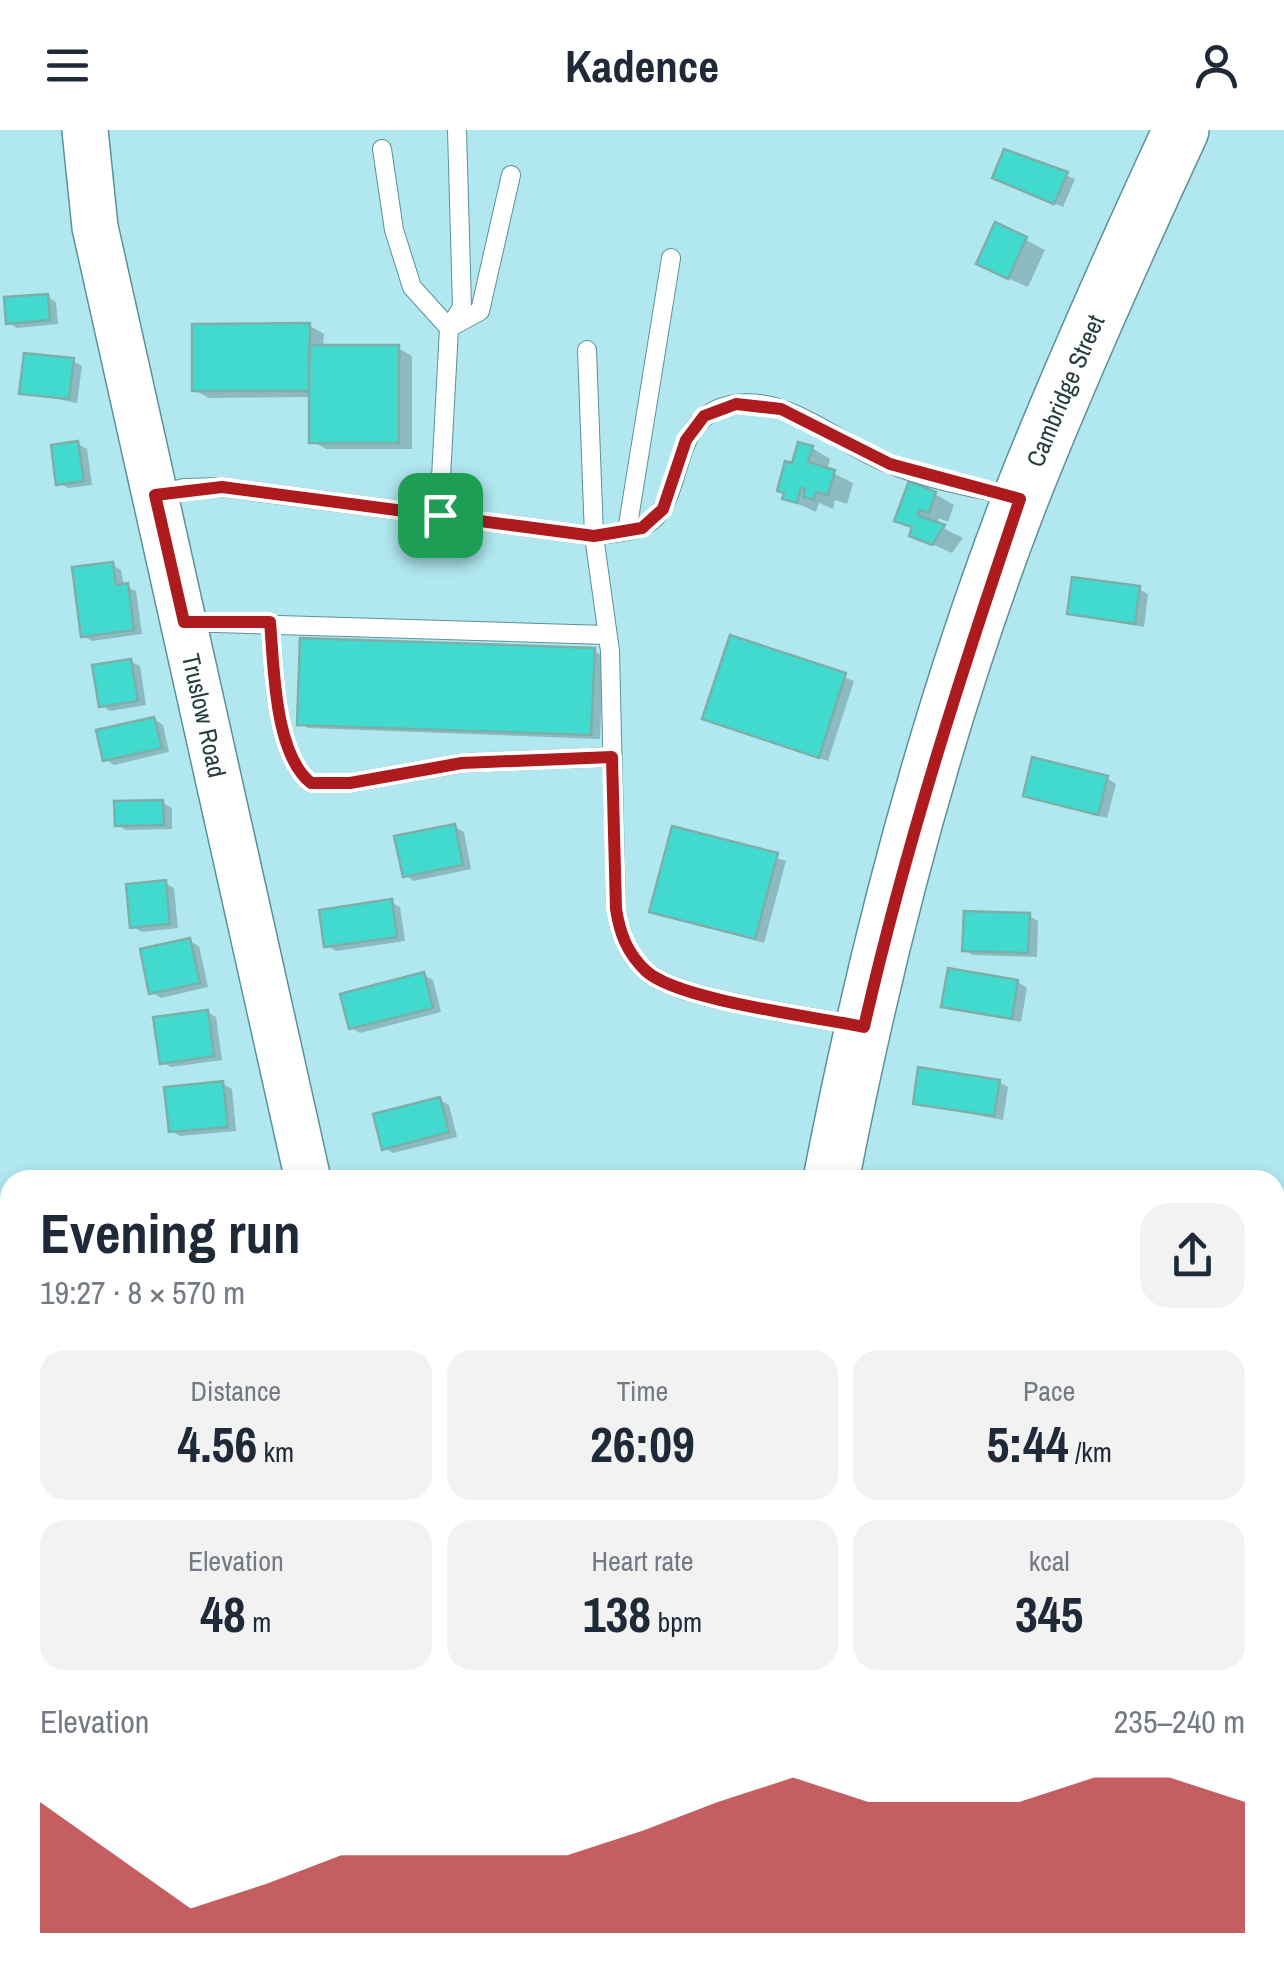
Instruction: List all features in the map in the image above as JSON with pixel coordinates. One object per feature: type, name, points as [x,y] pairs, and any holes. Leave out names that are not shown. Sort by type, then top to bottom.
[{"type":"main road","name":"Cambridge Street","points":[[832,1170],[888,920],[948,710],[1020,499],[1116,270],[1181,130]]},
{"type":"street","name":"Truslow Road","points":[[85,130],[95,227],[306,1170]]},
{"type":"lane","points":[[440,515],[449,328],[462,307],[457,130]]},
{"type":"lane","points":[[382,149],[394,230],[412,286],[449,328]]},
{"type":"lane","points":[[449,328],[480,311],[511,175]]},
{"type":"lane","points":[[627,530],[670,258]]},
{"type":"lane","points":[[587,350],[594,536],[606,635],[620,934],[640,964],[665,984],[864,1027]]},
{"type":"lane","points":[[155,495],[222,487],[594,536],[642,528],[663,509],[686,440],[704,416],[736,404],[781,409],[890,464],[1020,499]]},
{"type":"lane","points":[[184,622],[606,635]]},
{"type":"lane","points":[[270,622],[275,682],[291,760],[311,783],[350,783],[462,763],[612,757]]},
{"type":"building","points":[[1004,149],[1068,172],[1054,204],[992,178]]},
{"type":"building","points":[[995,222],[1027,237],[1008,279],[976,264]]},
{"type":"building","points":[[48,294],[50,320],[6,324],[4,297]]},
{"type":"building","points":[[310,323],[309,391],[192,391],[192,324]]},
{"type":"building","points":[[309,345],[399,345],[399,443],[309,443]]},
{"type":"building","points":[[24,353],[74,358],[69,399],[19,394]]},
{"type":"building","points":[[78,441],[84,481],[56,485],[51,445]]},
{"type":"building","points":[[798,442],[813,446],[808,462],[835,470],[828,495],[816,492],[814,500],[803,497],[805,489],[801,488],[797,503],[782,499],[784,493],[777,491],[785,461],[792,463]]},
{"type":"building","points":[[909,481],[936,492],[929,513],[920,510],[918,515],[945,525],[932,545],[909,536],[912,527],[894,521]]},
{"type":"building","points":[[113,562],[116,585],[128,583],[134,630],[81,637],[72,567]]},
{"type":"building","points":[[1072,577],[1140,586],[1135,624],[1067,614]]},
{"type":"building","points":[[730,635],[846,673],[819,758],[702,719]]},
{"type":"building","points":[[300,638],[595,648],[591,735],[297,725]]},
{"type":"building","points":[[131,659],[138,701],[99,707],[92,665]]},
{"type":"building","points":[[154,717],[162,748],[103,761],[96,730]]},
{"type":"building","points":[[1032,757],[1108,776],[1098,815],[1023,796]]},
{"type":"building","points":[[163,800],[164,825],[115,826],[114,801]]},
{"type":"building","points":[[455,824],[463,865],[403,877],[394,836]]},
{"type":"building","points":[[672,826],[778,853],[755,939],[649,912]]},
{"type":"building","points":[[166,880],[170,924],[130,928],[126,884]]},
{"type":"building","points":[[392,899],[397,937],[324,947],[319,910]]},
{"type":"building","points":[[964,911],[1030,913],[1028,953],[962,951]]},
{"type":"building","points":[[190,938],[200,983],[149,994],[140,949]]},
{"type":"building","points":[[948,968],[1018,980],[1012,1019],[941,1007]]},
{"type":"building","points":[[424,972],[433,1008],[349,1029],[340,994]]},
{"type":"building","points":[[208,1010],[214,1056],[160,1064],[153,1017]]},
{"type":"building","points":[[918,1067],[1000,1080],[994,1116],[913,1104]]},
{"type":"building","points":[[223,1081],[228,1127],[169,1132],[164,1087]]},
{"type":"building","points":[[440,1097],[449,1132],[382,1150],[373,1114]]},
{"type":"route","points":[[736,404],[781,409],[890,464],[1020,499],[948,710],[888,920],[864,1027],[665,984],[631,956],[620,934],[616,909],[612,757],[462,763],[350,783],[311,783],[291,760],[275,682],[270,622],[184,622],[155,495],[184,488],[222,487],[440,515],[594,536],[642,528],[663,509],[686,440],[704,416],[736,404]]}]
